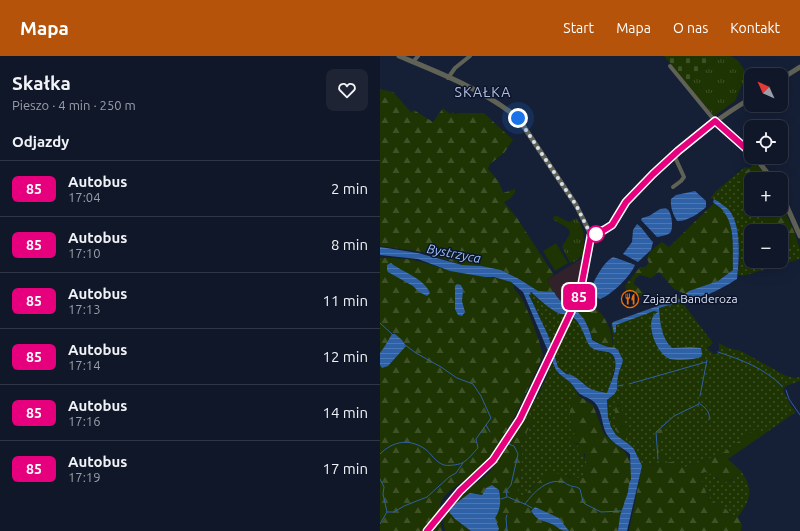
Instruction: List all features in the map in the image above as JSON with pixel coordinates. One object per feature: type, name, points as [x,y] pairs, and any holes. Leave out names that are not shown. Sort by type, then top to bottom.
[{"type":"street","points":[[399,56],[491,99],[518,118],[576,205],[591,235],[580,293],[575,307],[520,419],[488,466],[460,491],[427,531]]},
{"type":"street","points":[[413,62],[418,56]]},
{"type":"street","points":[[448,78],[456,68],[470,56]]},
{"type":"street","points":[[670,66],[715,121],[744,147]]},
{"type":"street","points":[[788,75],[800,67]]},
{"type":"street","points":[[591,235],[612,225],[629,199],[658,168],[715,121],[744,102]]},
{"type":"street","points":[[673,187],[684,177],[674,155]]},
{"type":"street","points":[[760,164],[767,172]]},
{"type":"street","points":[[788,209],[800,236]]},
{"type":"shaded area","points":[[584,257],[577,294],[567,319],[547,280]]},
{"type":"green space","points":[[664,56],[719,56],[687,84]]},
{"type":"green space","points":[[719,56],[731,56],[738,61],[744,69],[744,81],[735,101],[714,116],[687,84]]},
{"type":"green space","points":[[380,89],[393,92],[411,112],[414,110],[433,122],[443,108],[450,114],[453,112],[455,114],[484,113],[513,140],[504,153],[490,164],[488,169],[499,182],[503,193],[515,189],[515,192],[510,199],[504,202],[517,218],[554,275],[547,280],[554,292],[538,291],[501,270],[481,266],[462,265],[423,252],[380,246]]},
{"type":"green space","points":[[754,164],[756,164],[764,172],[745,172]]},
{"type":"green space","points":[[745,167],[749,168],[744,172],[738,183],[744,192],[744,216],[760,216],[766,224],[744,224],[744,268],[770,268],[746,275],[738,275],[738,237],[714,199],[710,198],[716,191]]},
{"type":"green space","points":[[744,174],[744,192],[738,183]]},
{"type":"green space","points":[[714,203],[724,211],[730,224],[733,240],[733,270],[718,281],[689,291],[685,294],[674,289],[659,272],[651,278],[640,275],[635,279],[634,284],[645,294],[640,296],[634,292],[631,294],[627,292],[625,286],[640,267],[645,267],[649,263],[647,259],[653,249],[662,242],[669,247]]},
{"type":"green space","points":[[554,216],[569,222],[576,218],[581,226],[584,235],[583,255],[574,262],[570,263],[562,247],[570,232],[566,227],[553,219]]},
{"type":"green space","points":[[760,216],[787,216],[798,243],[788,246],[788,224],[766,224]]},
{"type":"green space","points":[[556,243],[568,263],[555,271],[543,251]]},
{"type":"green space","points":[[798,243],[800,249],[800,259],[788,263],[788,245]]},
{"type":"green space","points":[[380,258],[398,258],[423,262],[456,272],[493,277],[513,283],[515,290],[522,299],[537,334],[543,355],[517,412],[493,452],[479,469],[451,490],[443,498],[440,506],[442,531],[380,531]]},
{"type":"green space","points":[[531,292],[551,308],[573,317],[581,326],[590,346],[601,352],[603,351],[610,353],[615,362],[615,368],[607,393],[591,389],[570,374],[566,374],[558,367],[548,335],[529,294]]},
{"type":"green space","points":[[679,298],[713,343],[707,348],[713,354],[719,353],[719,343],[726,347],[743,352],[786,376],[795,378],[800,377],[800,381],[786,386],[783,390],[791,406],[796,412],[760,437],[759,432],[754,430],[720,455],[683,468],[663,463],[642,466],[634,449],[616,435],[611,427],[608,417],[607,400],[611,398],[618,385],[618,376],[623,360],[618,350],[612,347],[613,339],[611,323]]},
{"type":"green space","points":[[581,300],[592,305],[605,319],[612,336],[612,347],[604,346],[592,339],[586,323],[575,310]]},
{"type":"green space","points":[[551,361],[558,373],[571,383],[579,396],[570,403],[570,419],[576,432],[570,441],[580,447],[583,451],[585,461],[585,478],[574,478],[568,475],[549,478],[538,482],[529,489],[526,495],[518,496],[522,455],[520,447],[532,421],[518,430],[543,385],[550,368]]},
{"type":"green space","points":[[579,396],[593,405],[604,434],[625,452],[631,463],[629,492],[620,516],[618,531],[445,531],[442,515],[454,501],[489,473],[525,422],[532,421],[520,447],[522,455],[518,488],[519,496],[526,495],[531,488],[547,473],[562,474],[574,478],[585,478],[585,454],[578,450],[578,444],[568,440],[576,432],[570,419],[570,402]]},
{"type":"green space","points":[[620,399],[628,438],[627,441],[615,430],[615,400]]},
{"type":"green space","points":[[658,428],[662,430],[663,438],[658,443],[659,453],[666,461],[664,463],[677,461],[683,468],[720,455],[754,430],[759,432],[760,437],[728,459],[741,471],[734,478],[729,481],[722,482],[711,474],[704,472],[701,478],[706,492],[713,503],[725,508],[731,515],[738,517],[742,525],[741,531],[629,531],[642,466],[663,463],[654,446],[654,436]]},
{"type":"green space","points":[[741,471],[748,484],[749,494],[746,505],[738,517],[731,515],[725,508],[713,503],[706,492],[701,479],[704,472],[713,474],[717,479],[730,481]]},
{"type":"water","points":[[695,191],[706,201],[706,207],[693,217],[677,221],[672,210],[671,199],[676,195]]},
{"type":"water","points":[[714,199],[729,210],[736,225],[739,243],[737,279],[711,293],[697,297],[690,297],[685,294],[689,291],[718,281],[733,270],[733,240],[730,225],[728,218],[723,211],[713,202]]},
{"type":"water","points":[[660,209],[669,210],[672,228],[670,233],[657,237],[641,220],[642,218],[649,216]]},
{"type":"water","points":[[637,224],[653,242],[651,250],[638,262],[623,254],[632,242],[633,230]]},
{"type":"water","points":[[380,247],[418,253],[462,265],[481,266],[501,270],[538,291],[554,292],[561,301],[575,310],[584,319],[592,340],[605,346],[614,347],[618,350],[623,360],[618,376],[617,390],[607,400],[608,417],[611,427],[616,435],[634,449],[642,466],[627,531],[618,531],[620,516],[631,479],[630,454],[608,437],[600,411],[596,404],[580,394],[570,382],[556,370],[523,292],[511,282],[494,277],[485,277],[450,271],[418,259],[380,255]],"holes":[[[531,292],[554,311],[573,317],[580,325],[592,348],[608,352],[614,357],[615,371],[607,393],[591,389],[570,374],[566,374],[558,367],[548,335],[529,295]]]},
{"type":"water","points":[[613,257],[635,265],[633,270],[620,285],[600,299],[594,296],[591,288],[603,267]]},
{"type":"water","points":[[391,263],[418,279],[430,293],[427,296],[419,292],[413,286],[388,272],[387,265]]},
{"type":"water","points":[[457,284],[461,285],[463,290],[462,301],[465,312],[462,316],[458,315],[455,309],[455,286]]},
{"type":"water","points":[[680,299],[680,302],[659,308],[663,334],[668,344],[672,348],[701,348],[701,357],[686,360],[674,360],[666,357],[662,353],[655,342],[651,329],[652,318],[658,312],[654,311],[616,325],[616,332],[614,333],[613,322]]},
{"type":"water","points":[[392,334],[395,334],[402,340],[406,346],[388,366],[382,368],[380,365],[380,353]]},
{"type":"water","points":[[492,485],[499,490],[500,494],[499,508],[495,518],[499,529],[498,531],[471,531],[455,519],[449,512],[452,506],[470,493],[482,495],[486,488]]},
{"type":"water","points":[[535,507],[559,518],[569,531],[561,530],[552,524],[538,519],[531,511]]},
{"type":"waterway","points":[[380,323],[392,334]]},
{"type":"waterway","points":[[405,345],[457,378],[473,384],[481,396],[491,418],[486,425],[490,432]]},
{"type":"waterway","points":[[718,352],[760,369],[782,386]]},
{"type":"waterway","points":[[700,396],[707,360]]},
{"type":"waterway","points":[[629,384],[706,362]]},
{"type":"waterway","points":[[618,386],[623,385]]},
{"type":"waterway","points":[[786,390],[789,399],[800,415]]},
{"type":"waterway","points":[[658,459],[656,432],[674,416],[699,404],[699,402]]},
{"type":"waterway","points":[[700,404],[708,411],[709,420]]},
{"type":"waterway","points":[[380,454],[390,446],[401,442],[407,442],[413,443],[425,449],[438,462],[444,465],[460,464],[478,448],[476,439],[486,425]]},
{"type":"waterway","points":[[501,499],[507,497],[506,491],[511,485],[518,454],[514,446],[505,443]]},
{"type":"waterway","points":[[387,512],[394,512],[404,506],[427,497],[449,477],[456,473],[463,463]]},
{"type":"waterway","points":[[380,479],[384,487],[383,494],[387,512],[380,524]]},
{"type":"waterway","points":[[525,504],[532,495],[542,487],[558,481],[580,489],[583,502],[601,512],[622,511]]},
{"type":"waterway","points":[[508,497],[532,508]]},
{"type":"waterway","points":[[507,515],[507,531]]},
{"type":"bus line","name":"85","points":[[427,531],[460,491],[493,460],[520,419],[569,320],[580,293],[591,235],[612,225],[618,218],[626,202],[662,164],[715,121],[744,147]]},
{"type":"place","name":"Zajazd Banderoza","points":[[630,299]]},
{"type":"district","name":"SKAŁKA","points":[[483,92]]},
{"type":"route","points":[[518,118],[576,205],[591,235],[597,233],[596,234]]},
{"type":"water label","name":"Bystrzyca","points":[[454,253]]}]
